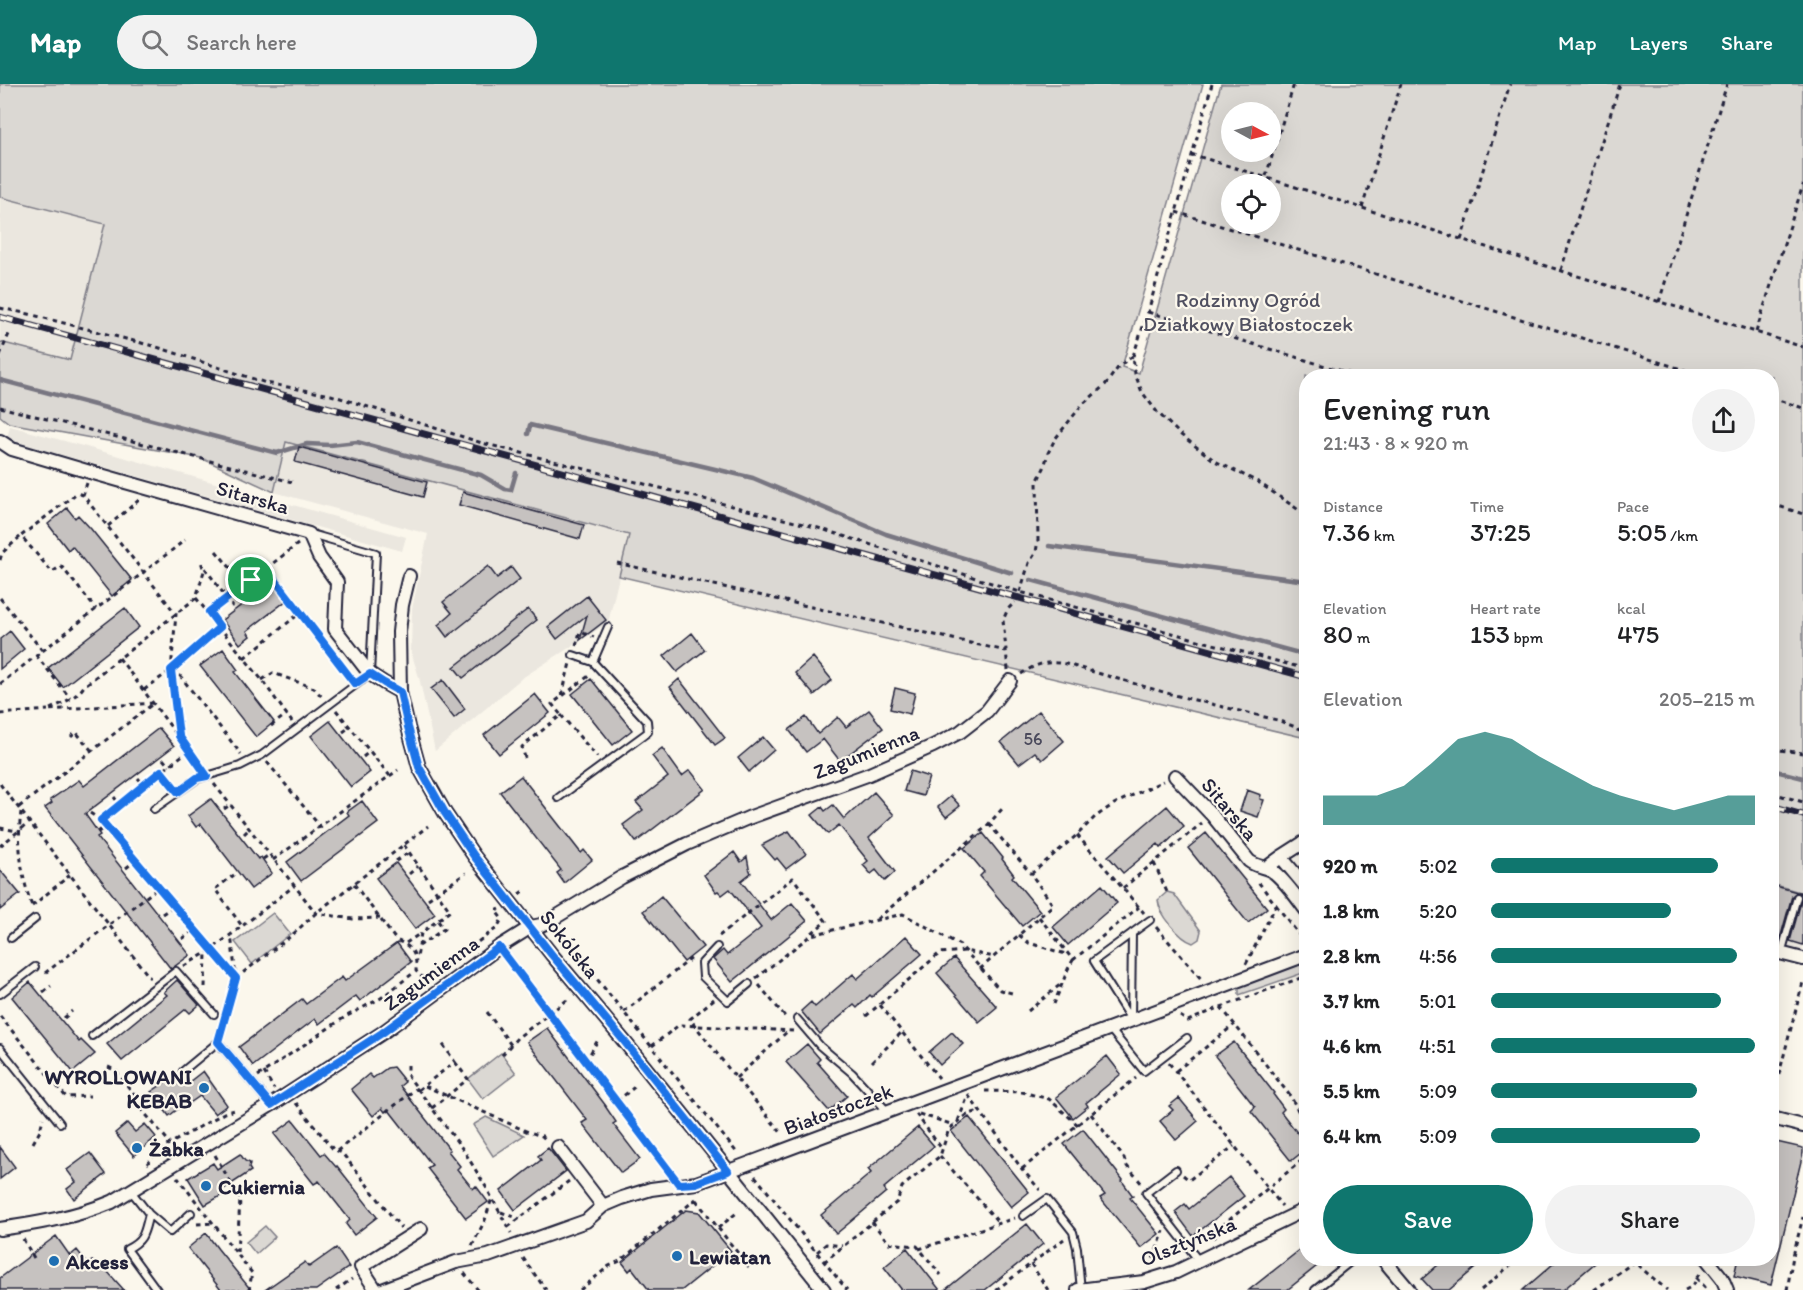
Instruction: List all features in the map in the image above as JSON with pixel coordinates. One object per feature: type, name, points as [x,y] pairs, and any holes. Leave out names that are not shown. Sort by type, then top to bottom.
[{"type":"street","name":"Sitarska","points":[[0,441],[12,449],[309,534],[319,556],[337,582],[335,629],[370,674],[400,692]]},
{"type":"street","name":"Sokólska","points":[[409,576],[399,632],[400,692],[419,767],[445,813],[510,901],[824,1290]]},
{"type":"street","name":"Zagumienna","points":[[0,1229],[57,1220],[89,1212],[112,1202],[267,1100],[382,1033],[499,947],[531,927],[551,920],[622,877],[687,844],[748,818],[867,775],[942,742],[960,732],[987,711],[1010,681]]},
{"type":"street","name":"Sitarska","points":[[1175,776],[1212,815],[1249,861],[1274,872],[1299,902]]},
{"type":"street","points":[[1261,867],[1299,845]]},
{"type":"street","points":[[1281,857],[1299,879]]},
{"type":"street","points":[[1779,954],[1803,959]]},
{"type":"street","name":"Białostoczek","points":[[382,1290],[460,1261],[488,1256],[586,1221],[603,1206],[651,1188],[696,1183],[1299,957]]},
{"type":"street","points":[[1779,1120],[1803,1126]]},
{"type":"street","points":[[558,1147],[603,1206]]},
{"type":"street","name":"Olsztyńska","points":[[1079,1290],[1114,1288],[1176,1272],[1299,1213]]},
{"type":"street","points":[[376,1290],[361,1267],[421,1229]]},
{"type":"street","points":[[1389,1266],[1409,1290]]},
{"type":"street","points":[[1712,1266],[1722,1278],[1727,1290]]},
{"type":"lane","points":[[154,809],[197,778],[240,766],[262,755],[370,674],[376,553],[309,534]]},
{"type":"lane","points":[[593,662],[608,627]]},
{"type":"lane","points":[[558,798],[648,732],[649,727],[647,721],[593,662],[573,655]]},
{"type":"lane","points":[[1779,945],[1797,897]]},
{"type":"lane","points":[[11,938],[35,919]]},
{"type":"lane","points":[[1131,1020],[1094,962],[1150,920]]},
{"type":"lane","points":[[1131,1020],[1132,933]]},
{"type":"lane","points":[[717,947],[702,963],[703,977],[728,1002],[749,984]]},
{"type":"lane","points":[[0,994],[35,967]]},
{"type":"lane","points":[[92,1036],[177,971],[214,1014]]},
{"type":"lane","points":[[797,1019],[820,1046],[852,1073],[889,1112]]},
{"type":"lane","points":[[1110,1029],[1144,1071],[1187,1038]]},
{"type":"lane","points":[[183,1071],[218,1042],[267,1100]]},
{"type":"lane","points":[[0,1048],[60,1123]]},
{"type":"lane","points":[[1176,1170],[1146,1193],[1199,1261]]},
{"type":"lane","points":[[131,1191],[149,1214],[170,1232],[191,1213]]},
{"type":"lane","points":[[1023,1216],[1047,1198],[1073,1232],[1077,1248],[1079,1290]]},
{"type":"lane","points":[[149,1214],[145,1233],[137,1244],[126,1249],[157,1290]]},
{"type":"lane","points":[[1315,1290],[1345,1266]]},
{"type":"path","points":[[1212,84],[1148,312],[1133,356],[1134,375],[1142,392],[1157,412],[1181,435],[1215,461],[1258,482],[1299,510]]},
{"type":"path","points":[[1267,174],[1294,84]]},
{"type":"path","points":[[1362,209],[1401,84]]},
{"type":"path","points":[[1461,240],[1510,84]]},
{"type":"path","points":[[1561,270],[1620,84]]},
{"type":"path","points":[[1659,302],[1727,84]]},
{"type":"path","points":[[1191,154],[1256,174]]},
{"type":"path","points":[[1281,182],[1803,347]]},
{"type":"path","points":[[1756,333],[1803,185]]},
{"type":"path","points":[[1176,212],[1681,369]]},
{"type":"path","points":[[0,308],[157,347],[266,383],[331,395],[482,442],[815,527],[1020,592],[1299,667]]},
{"type":"path","points":[[1148,312],[1335,369]]},
{"type":"path","points":[[0,355],[9,334]]},
{"type":"path","points":[[1020,592],[1029,563],[1036,552],[1038,540],[1037,482],[1051,446],[1082,405],[1106,385],[1120,365],[1133,356]]},
{"type":"path","points":[[1779,400],[1803,408]]},
{"type":"path","points":[[0,407],[296,483]]},
{"type":"path","points":[[83,495],[90,472]]},
{"type":"path","points":[[0,560],[2,553],[21,536],[78,493],[83,495],[176,614],[173,669],[179,736]]},
{"type":"path","points":[[108,526],[141,498]]},
{"type":"path","points":[[1779,506],[1803,514]]},
{"type":"path","points":[[209,612],[309,534]]},
{"type":"path","points":[[21,536],[52,572],[61,566],[96,609]]},
{"type":"path","points":[[0,684],[185,540]]},
{"type":"path","points":[[216,551],[234,572],[251,580],[258,588]]},
{"type":"path","points":[[48,710],[82,690],[84,686],[196,598],[204,571],[201,561],[210,578],[233,607]]},
{"type":"path","points":[[616,563],[1006,651]]},
{"type":"path","points":[[266,568],[355,684]]},
{"type":"path","points":[[0,598],[42,650]]},
{"type":"path","points":[[196,598],[262,680],[297,728]]},
{"type":"path","points":[[1015,602],[1008,609],[1004,620],[1010,681],[1048,661],[1277,720],[1299,728]]},
{"type":"path","points":[[244,658],[300,613]]},
{"type":"path","points":[[144,690],[173,669],[220,627]]},
{"type":"path","points":[[36,655],[70,699]]},
{"type":"path","points":[[119,658],[207,776],[316,913],[353,919],[380,918]]},
{"type":"path","points":[[599,668],[552,704],[603,765]]},
{"type":"path","points":[[173,669],[248,762]]},
{"type":"path","points":[[262,680],[273,673],[314,688],[322,698],[330,702],[390,776]]},
{"type":"path","points":[[0,714],[154,703]]},
{"type":"path","points":[[70,875],[32,906],[24,875],[18,831],[20,808],[154,703]]},
{"type":"path","points":[[271,726],[287,714]]},
{"type":"path","points":[[525,758],[522,747],[561,715]]},
{"type":"path","points":[[343,732],[350,727]]},
{"type":"path","points":[[71,737],[76,732],[92,751]]},
{"type":"path","points":[[101,820],[189,750]]},
{"type":"path","points":[[1779,750],[1803,753]]},
{"type":"path","points":[[363,757],[370,751]]},
{"type":"path","points":[[262,755],[321,828]]},
{"type":"path","points":[[163,759],[169,766]]},
{"type":"path","points":[[273,860],[321,828],[398,770]]},
{"type":"path","points":[[161,771],[178,792]]},
{"type":"path","points":[[1031,874],[1095,817],[1114,804],[1175,776]]},
{"type":"path","points":[[138,778],[144,785]]},
{"type":"path","points":[[0,784],[157,986]]},
{"type":"path","points":[[1779,795],[1803,802]]},
{"type":"path","points":[[114,797],[120,805]]},
{"type":"path","points":[[224,809],[230,805]]},
{"type":"path","points":[[876,920],[989,824],[1002,809]]},
{"type":"path","points":[[90,813],[101,820],[236,978]]},
{"type":"path","points":[[1123,888],[1212,815]]},
{"type":"path","points":[[0,846],[30,822]]},
{"type":"path","points":[[980,969],[1053,905],[1031,874],[989,824]]},
{"type":"path","points":[[98,832],[106,826]]},
{"type":"path","points":[[236,978],[428,826]]},
{"type":"path","points":[[0,828],[18,831]]},
{"type":"path","points":[[244,834],[249,829]]},
{"type":"path","points":[[295,844],[298,849]]},
{"type":"path","points":[[404,845],[450,911],[406,944]]},
{"type":"path","points":[[396,861],[409,852]]},
{"type":"path","points":[[263,859],[269,855]]},
{"type":"path","points":[[126,868],[135,861]]},
{"type":"path","points":[[1154,863],[1167,892]]},
{"type":"path","points":[[409,874],[418,866]]},
{"type":"path","points":[[1261,867],[1254,876],[1299,935]]},
{"type":"path","points":[[428,899],[466,873]]},
{"type":"path","points":[[234,875],[215,889],[242,926]]},
{"type":"path","points":[[651,1047],[679,1025],[798,1032],[754,980],[826,921],[793,878],[712,941]]},
{"type":"path","points":[[354,884],[396,940],[406,944],[417,958]]},
{"type":"path","points":[[177,971],[211,950],[294,886]]},
{"type":"path","points":[[42,975],[158,888]]},
{"type":"path","points":[[410,995],[425,980],[497,928],[502,919],[496,911],[526,889]]},
{"type":"path","points":[[1238,979],[1276,905]]},
{"type":"path","points":[[162,914],[174,906]]},
{"type":"path","points":[[1054,1004],[1073,960],[1139,907]]},
{"type":"path","points":[[811,935],[903,914],[960,945],[1000,990],[1011,993]]},
{"type":"path","points":[[1039,917],[1073,960]]},
{"type":"path","points":[[419,946],[444,929],[438,921]]},
{"type":"path","points":[[182,939],[195,930]]},
{"type":"path","points":[[250,1081],[345,1017],[381,998],[416,971],[421,933]]},
{"type":"path","points":[[489,933],[679,1184]]},
{"type":"path","points":[[218,1042],[236,978],[231,934]]},
{"type":"path","points":[[1019,935],[1029,943],[1069,955]]},
{"type":"path","points":[[568,943],[847,1290]]},
{"type":"path","points":[[866,1016],[940,953],[965,951],[994,957]]},
{"type":"path","points":[[205,1003],[206,953]]},
{"type":"path","points":[[624,1012],[695,955]]},
{"type":"path","points":[[416,971],[425,980]]},
{"type":"path","points":[[1162,1007],[1188,1021],[1299,978]]},
{"type":"path","points":[[1779,1074],[1803,982]]},
{"type":"path","points":[[1028,1011],[1062,983]]},
{"type":"path","points":[[43,993],[51,986]]},
{"type":"path","points":[[720,994],[690,1019],[783,1135]]},
{"type":"path","points":[[502,1055],[511,1045],[567,1000]]},
{"type":"path","points":[[880,1005],[947,1089]]},
{"type":"path","points":[[1221,1007],[1291,1097],[1299,1112]]},
{"type":"path","points":[[64,1018],[72,1011]]},
{"type":"path","points":[[488,1012],[511,1045]]},
{"type":"path","points":[[0,1016],[66,1097],[90,1096]]},
{"type":"path","points":[[1176,1071],[1235,1024]]},
{"type":"path","points":[[736,1078],[788,1031]]},
{"type":"path","points":[[872,1062],[902,1032]]},
{"type":"path","points":[[586,1061],[599,1038]]},
{"type":"path","points":[[432,1108],[468,1079],[442,1043]]},
{"type":"path","points":[[1164,1057],[1291,1217]]},
{"type":"path","points":[[337,1151],[455,1062]]},
{"type":"path","points":[[408,1065],[408,1076],[464,1151],[500,1212],[520,1255],[546,1290]]},
{"type":"path","points":[[108,1067],[115,1070],[134,1094],[137,1104],[170,1143]]},
{"type":"path","points":[[1022,1169],[1144,1071]]},
{"type":"path","points":[[264,1072],[274,1089],[267,1100]]},
{"type":"path","points":[[616,1101],[637,1085]]},
{"type":"path","points":[[425,1086],[542,1136],[558,1147]]},
{"type":"path","points":[[974,1091],[965,1091],[1022,1169],[1047,1198]]},
{"type":"path","points":[[984,1091],[1022,1092],[1049,1099],[1077,1125]]},
{"type":"path","points":[[956,1124],[968,1096]]},
{"type":"path","points":[[295,1101],[333,1149],[342,1153],[409,1237]]},
{"type":"path","points":[[144,1167],[159,1150],[170,1143],[224,1113],[240,1108]]},
{"type":"path","points":[[824,1262],[897,1202],[902,1187],[940,1156],[950,1129],[967,1115],[979,1111]]},
{"type":"path","points":[[942,1149],[915,1112],[956,1124]]},
{"type":"path","points":[[1091,1114],[1124,1158],[1126,1166],[1149,1191]]},
{"type":"path","points":[[1176,1170],[1189,1180],[1234,1146]]},
{"type":"path","points":[[214,1152],[240,1199],[237,1254]]},
{"type":"path","points":[[940,1156],[999,1223]]},
{"type":"path","points":[[1224,1249],[1212,1234],[1299,1163]]},
{"type":"path","points":[[508,1227],[579,1174]]},
{"type":"path","points":[[176,1176],[252,1273],[249,1290]]},
{"type":"path","points":[[580,1290],[609,1266],[620,1261],[702,1194]]},
{"type":"path","points":[[478,1290],[466,1277],[460,1261],[485,1220],[492,1198]]},
{"type":"path","points":[[696,1199],[748,1267]]},
{"type":"path","points":[[718,1228],[739,1211]]},
{"type":"path","points":[[500,1212],[520,1219]]},
{"type":"path","points":[[919,1249],[1023,1216]]},
{"type":"path","points":[[1787,1290],[1803,1217]]},
{"type":"path","points":[[1144,1282],[1168,1221]]},
{"type":"path","points":[[872,1222],[889,1243],[917,1246],[941,1275]]},
{"type":"path","points":[[996,1290],[1073,1232]]},
{"type":"path","points":[[22,1238],[34,1258]]},
{"type":"path","points":[[816,1252],[826,1244],[842,1246]]},
{"type":"path","points":[[1030,1264],[1048,1290]]},
{"type":"path","points":[[1481,1290],[1510,1266]]},
{"type":"path","points":[[1594,1290],[1627,1266]]},
{"type":"path","points":[[1640,1266],[1667,1290]]},
{"type":"path","points":[[336,1290],[363,1271]]},
{"type":"path","points":[[1685,1290],[1693,1286],[1696,1278],[1708,1290]]},
{"type":"shaded area","points":[[0,197],[105,224],[70,360],[0,342]]},
{"type":"shaded area","points":[[10,426],[406,537],[402,551],[23,444],[7,438]]},
{"type":"shaded area","points":[[286,442],[629,535],[608,623],[522,678],[435,751],[419,677],[411,652],[412,609],[428,534],[274,492]]},
{"type":"shaded area","points":[[1779,887],[1803,894],[1803,955],[1779,949]]},
{"type":"green space","name":"Rodzinny Ogród Działkowy Białostoczek","points":[[0,84],[1203,84],[1122,367],[1139,373],[1221,84],[1803,84],[1803,893],[1779,886],[1779,369],[1299,369],[1299,736],[619,576],[629,535],[286,442],[274,492],[201,458],[9,423],[0,416],[0,342],[70,360],[105,224],[0,197]]},
{"type":"green space","points":[[1167,892],[1174,894],[1201,931],[1199,939],[1193,943],[1176,931],[1162,912],[1158,900]]},
{"type":"green space","points":[[273,913],[290,934],[252,964],[235,942]]},
{"type":"green space","points":[[1299,965],[1299,974],[1239,995],[1239,987]]},
{"type":"green space","points":[[501,1053],[516,1073],[483,1099],[468,1079]]},
{"type":"green space","points":[[486,1117],[524,1135],[493,1156],[473,1125]]},
{"type":"green space","points":[[265,1226],[275,1237],[256,1254],[246,1242]]},
{"type":"building","points":[[299,447],[427,482],[423,497],[295,462]]},
{"type":"building","points":[[463,492],[584,525],[580,539],[459,505]]},
{"type":"building","points":[[67,508],[75,518],[78,515],[91,529],[132,580],[112,596],[72,546],[68,550],[48,524]]},
{"type":"building","points":[[488,566],[497,578],[511,567],[520,579],[447,637],[438,625],[452,613],[443,602]]},
{"type":"building","points":[[273,581],[287,600],[247,631],[250,636],[240,644],[222,620]]},
{"type":"building","points":[[587,596],[606,620],[580,640],[587,615],[557,639],[548,627]]},
{"type":"building","points":[[125,608],[139,627],[63,687],[48,668]]},
{"type":"building","points":[[528,609],[537,620],[463,678],[454,667]]},
{"type":"building","points":[[10,631],[24,649],[0,669],[0,639]]},
{"type":"building","points":[[692,633],[705,650],[677,672],[664,656]]},
{"type":"building","points":[[223,649],[238,670],[235,672],[274,722],[256,737],[200,666]]},
{"type":"building","points":[[813,657],[832,680],[814,695],[795,673]]},
{"type":"building","points":[[591,679],[632,730],[613,745],[572,694]]},
{"type":"building","points":[[679,679],[725,738],[715,745],[670,687]]},
{"type":"building","points":[[443,680],[465,709],[454,718],[431,689]]},
{"type":"building","points":[[895,688],[915,693],[910,714],[890,709]]},
{"type":"building","points":[[535,694],[550,713],[499,754],[484,735]]},
{"type":"building","points":[[869,710],[883,728],[840,761],[823,739],[806,752],[789,730],[806,717],[818,734],[838,717],[846,727]]},
{"type":"building","points":[[1039,711],[1064,741],[1042,760],[1035,752],[1019,764],[1001,742]]},
{"type":"building","points":[[330,721],[370,772],[351,787],[311,736]]},
{"type":"building","points":[[159,728],[174,746],[85,814],[100,835],[97,837],[190,955],[171,969],[45,808],[52,803],[50,800],[79,780],[84,786]]},
{"type":"building","points":[[763,737],[774,750],[749,772],[738,758]]},
{"type":"building","points":[[662,748],[682,776],[690,770],[705,789],[636,842],[623,825],[643,810],[636,802],[668,777],[652,756]]},
{"type":"building","points":[[910,771],[929,777],[923,796],[904,791]]},
{"type":"building","points":[[521,776],[581,853],[584,850],[592,860],[564,883],[557,873],[561,870],[500,792]]},
{"type":"building","points":[[1247,790],[1261,795],[1260,799],[1264,800],[1258,817],[1240,811]]},
{"type":"building","points":[[874,792],[894,815],[869,838],[895,872],[885,881],[876,870],[871,874],[863,865],[868,861],[839,825],[828,834],[812,815],[822,807],[825,811],[833,805],[844,819]]},
{"type":"building","points":[[951,796],[960,806],[946,817],[938,807]]},
{"type":"building","points":[[211,799],[258,859],[261,857],[272,873],[251,889],[201,824],[196,827],[188,816]]},
{"type":"building","points":[[362,801],[378,823],[301,881],[287,862],[349,815],[347,812]]},
{"type":"building","points":[[1167,806],[1184,826],[1161,848],[1158,844],[1123,873],[1108,856]]},
{"type":"building","points":[[789,831],[806,854],[786,869],[762,845]]},
{"type":"building","points":[[983,833],[1003,858],[1014,875],[1012,877],[1040,911],[1022,926],[980,876],[984,872],[964,848]]},
{"type":"building","points":[[1206,833],[1267,908],[1248,923],[1188,848]]},
{"type":"building","points":[[734,852],[741,862],[747,857],[751,873],[741,881],[771,920],[792,903],[807,921],[732,982],[713,959],[723,950],[727,955],[761,928],[730,889],[722,895],[716,892],[704,875]]},
{"type":"building","points":[[396,863],[435,914],[415,929],[376,878]]},
{"type":"building","points":[[0,870],[20,894],[0,910]]},
{"type":"building","points":[[1102,885],[1117,903],[1068,945],[1053,927]]},
{"type":"building","points":[[1779,887],[1797,892],[1792,896],[1780,939]]},
{"type":"building","points":[[1799,892],[1803,893],[1803,945],[1790,941],[1802,898]]},
{"type":"building","points":[[661,896],[703,947],[684,962],[643,911]]},
{"type":"building","points":[[906,936],[922,954],[872,997],[870,995],[857,1008],[854,1005],[820,1034],[801,1011],[811,1002],[815,1007],[853,974],[857,979]]},
{"type":"building","points":[[397,943],[411,962],[360,1001],[356,996],[319,1024],[315,1019],[253,1066],[239,1047],[302,999],[306,1004],[342,977],[345,981]]},
{"type":"building","points":[[954,958],[997,1007],[979,1022],[937,973]]},
{"type":"building","points":[[177,980],[199,1005],[190,1013],[186,1009],[122,1061],[107,1044],[167,995],[164,992]]},
{"type":"building","points":[[30,982],[79,1042],[81,1040],[95,1054],[73,1072],[12,997]]},
{"type":"building","points":[[547,1028],[606,1106],[616,1122],[613,1124],[640,1159],[621,1173],[582,1123],[587,1120],[527,1042]]},
{"type":"building","points":[[952,1032],[963,1044],[940,1065],[929,1052]]},
{"type":"building","points":[[1234,1042],[1274,1093],[1284,1109],[1281,1112],[1299,1135],[1299,1155],[1291,1161],[1251,1111],[1255,1107],[1215,1056]]},
{"type":"building","points":[[807,1044],[820,1059],[817,1062],[847,1096],[829,1111],[786,1062]]},
{"type":"building","points":[[1107,1056],[1121,1074],[1086,1103],[1088,1106],[1073,1118],[1056,1097]]},
{"type":"building","points":[[393,1067],[405,1082],[400,1086],[450,1150],[448,1151],[460,1166],[457,1169],[473,1189],[476,1186],[488,1202],[466,1218],[427,1168],[432,1165],[388,1109],[385,1112],[382,1108],[373,1116],[351,1089],[369,1074],[373,1078],[387,1068]]},
{"type":"building","points":[[203,1071],[227,1105],[215,1114],[200,1096],[169,1116],[151,1092],[173,1077],[176,1081],[184,1076],[189,1082]]},
{"type":"building","points":[[1179,1098],[1198,1121],[1176,1140],[1160,1121],[1173,1110],[1169,1106]]},
{"type":"building","points":[[969,1117],[1029,1192],[1011,1207],[951,1131]]},
{"type":"building","points":[[293,1120],[321,1155],[324,1153],[337,1166],[377,1217],[354,1235],[346,1224],[350,1220],[319,1181],[314,1184],[274,1134]]},
{"type":"building","points":[[127,1123],[135,1132],[145,1124],[156,1137],[134,1156],[115,1133]]},
{"type":"building","points":[[918,1127],[934,1146],[884,1188],[886,1192],[836,1234],[821,1215],[871,1173],[868,1169]]},
{"type":"building","points":[[1083,1129],[1123,1180],[1133,1196],[1130,1198],[1159,1234],[1141,1248],[1100,1198],[1105,1195],[1064,1144]]},
{"type":"building","points":[[1779,1143],[1803,1148],[1779,1252]]},
{"type":"building","points":[[0,1147],[15,1167],[0,1179]]},
{"type":"building","points":[[548,1148],[566,1171],[515,1210],[501,1191],[541,1160],[538,1156]]},
{"type":"building","points":[[90,1153],[106,1174],[74,1199],[67,1189],[76,1182],[67,1170]]},
{"type":"building","points":[[240,1154],[245,1161],[250,1163],[251,1171],[222,1190],[224,1194],[205,1205],[188,1178],[213,1163],[217,1169]]},
{"type":"building","points":[[1229,1177],[1244,1196],[1193,1236],[1175,1212],[1185,1204],[1189,1209]]},
{"type":"building","name":"Lewiatan","points":[[686,1210],[699,1212],[731,1251],[682,1290],[649,1290],[632,1268],[629,1271],[622,1262]]},
{"type":"building","points":[[1027,1224],[1043,1244],[1027,1257],[985,1290],[945,1290]]},
{"type":"building","points":[[206,1233],[251,1290],[221,1290],[188,1248]]},
{"type":"building","name":"Akcess","points":[[56,1236],[70,1256],[77,1250],[88,1264],[92,1261],[107,1271],[124,1290],[0,1290],[0,1278]]},
{"type":"building","points":[[336,1248],[349,1267],[316,1290],[265,1290],[305,1262],[309,1267]]},
{"type":"building","points":[[907,1248],[940,1290],[902,1290],[884,1267]]},
{"type":"building","points":[[1299,1251],[1299,1266],[1317,1266],[1287,1290],[1249,1290]]},
{"type":"building","points":[[1437,1266],[1478,1266],[1449,1290],[1432,1290],[1422,1279]]},
{"type":"building","points":[[1551,1266],[1592,1266],[1563,1290],[1523,1290]]},
{"type":"building","points":[[1736,1266],[1776,1266],[1771,1285],[1734,1276]]},
{"type":"waterway","points":[[0,380],[277,453],[307,444],[330,445],[357,442],[481,475],[505,489],[511,490],[516,473]]},
{"type":"waterway","points":[[528,434],[530,425],[753,478],[886,534],[1012,573]]},
{"type":"waterway","points":[[1049,546],[1299,580]]},
{"type":"waterway","points":[[1031,580],[1299,653]]},
{"type":"waterway","points":[[1779,772],[1803,778]]},
{"type":"railway","points":[[0,317],[1299,675]]},
{"type":"railway","points":[[1779,808],[1803,815]]},
{"type":"place","name":"WYROLLOWANI KEBAB","points":[[204,1088]]},
{"type":"place","name":"Żabka","points":[[137,1148]]},
{"type":"place","name":"Cukiernia","points":[[206,1186]]},
{"type":"place","name":"Lewiatan","points":[[677,1256]]},
{"type":"place","name":"Akcess","points":[[54,1261]]},
{"type":"route","points":[[266,568],[355,684],[370,674],[400,692],[419,767],[445,813],[474,856],[728,1171],[696,1183],[679,1184],[499,947],[382,1033],[271,1105],[218,1042],[236,978],[101,820],[161,771],[178,792],[197,778],[207,776],[179,736],[171,670],[220,627],[209,612],[251,580],[266,568]]}]
